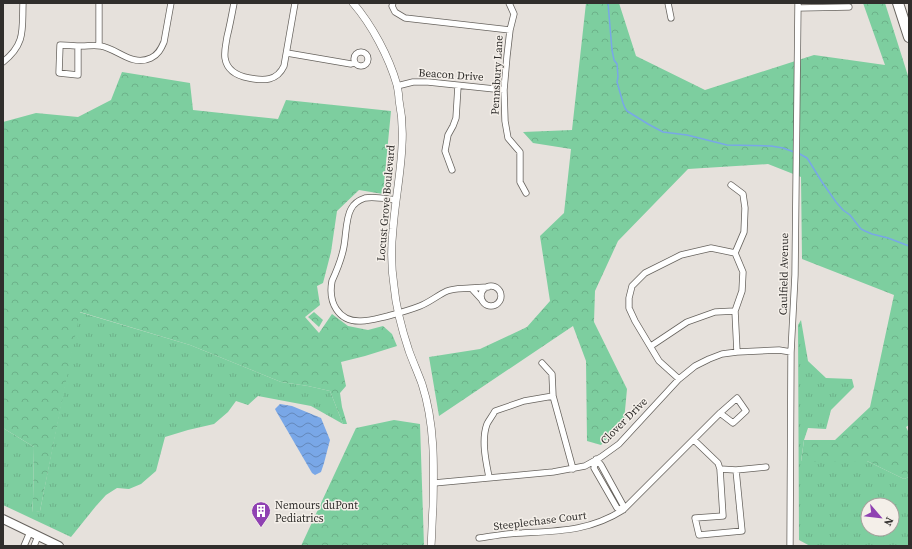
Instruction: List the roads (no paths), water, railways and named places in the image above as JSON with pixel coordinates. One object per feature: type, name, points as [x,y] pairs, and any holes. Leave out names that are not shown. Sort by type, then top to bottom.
[{"type":"highway","points":[[898,3],[909,37]]},
{"type":"main road","points":[[3,519],[59,546]]},
{"type":"street","points":[[3,62],[15,50],[20,41],[23,3]]},
{"type":"street","points":[[99,3],[99,45]]},
{"type":"street","points":[[78,46],[78,75],[59,73],[60,45],[99,45],[138,61],[153,57],[160,51],[164,42],[171,3]]},
{"type":"street","points":[[234,3],[225,52],[226,63],[232,71],[242,77],[259,80],[271,79],[281,71],[287,53],[295,3]]},
{"type":"street","name":"Locust Grove Boulevard","points":[[353,3],[367,21],[388,62],[397,86],[402,114],[402,151],[393,230],[392,255],[394,285],[398,313],[428,407],[432,440],[434,483],[432,534]]},
{"type":"street","points":[[393,3],[392,6],[395,12],[405,18],[510,30]]},
{"type":"street","name":"Pennsbury Lane","points":[[509,3],[514,14],[510,30],[504,90],[505,121],[508,138],[520,152],[520,182],[526,193]]},
{"type":"street","points":[[668,3],[671,18]]},
{"type":"street","points":[[798,5],[849,7]]},
{"type":"street","name":"Caulfield Avenue","points":[[790,546],[791,352],[795,275],[798,5]]},
{"type":"street","points":[[287,53],[351,64],[354,63]]},
{"type":"street","name":"Beacon Drive","points":[[397,86],[413,82],[428,82],[504,90]]},
{"type":"street","points":[[452,170],[445,151],[448,135],[456,118],[458,86]]},
{"type":"street","points":[[731,185],[743,194],[745,208],[744,232],[735,252],[743,272],[742,290],[735,311],[737,352]]},
{"type":"street","points":[[396,200],[371,197],[356,203],[351,208],[348,214],[347,232],[343,252],[332,281],[332,300],[337,310],[350,320],[363,321],[420,306],[449,291],[458,289],[494,286],[499,290],[500,299],[493,305],[487,304],[471,288]]},
{"type":"street","points":[[679,379],[659,361],[635,321],[629,308],[629,298],[632,286],[645,273],[680,255],[711,248],[735,252]]},
{"type":"street","points":[[482,300],[482,291],[488,287]]},
{"type":"street","points":[[651,346],[687,322],[715,312],[735,311]]},
{"type":"street","name":"Clover Drive","points":[[434,483],[553,472],[585,466],[619,444],[679,379],[696,366],[722,354],[779,350],[791,352]]},
{"type":"street","points":[[542,362],[552,374],[553,396],[573,469]]},
{"type":"street","points":[[489,477],[485,457],[485,436],[487,425],[495,411],[524,401],[553,396]]},
{"type":"street","name":"Steeplechase Court","points":[[479,538],[580,528],[597,523],[623,510],[720,413],[737,398],[746,411],[733,423],[720,413]]},
{"type":"street","points":[[694,440],[718,463],[720,469],[723,516],[695,518],[698,535],[742,531],[736,470]]},
{"type":"street","points":[[596,459],[594,468],[617,508],[623,510]]},
{"type":"street","points":[[720,469],[736,470],[766,467]]},
{"type":"street","points":[[24,546],[30,532]]},
{"type":"street","points":[[431,546],[432,534]]},
{"type":"street","points":[[432,534],[434,546]]},
{"type":"street","points":[[34,546],[38,536]]},
{"type":"water","points":[[280,404],[292,406],[321,418],[330,440],[321,472],[315,475],[312,473],[275,409]]},
{"type":"waterway","points":[[608,3],[612,50],[614,60],[617,64],[617,82],[627,111],[663,132],[687,135],[727,145],[771,146],[794,152]]},
{"type":"waterway","points":[[798,153],[807,158],[836,202],[850,215],[861,229],[909,246]]},
{"type":"place","name":"Nemours duPont Pediatrics","points":[[261,528]]}]
